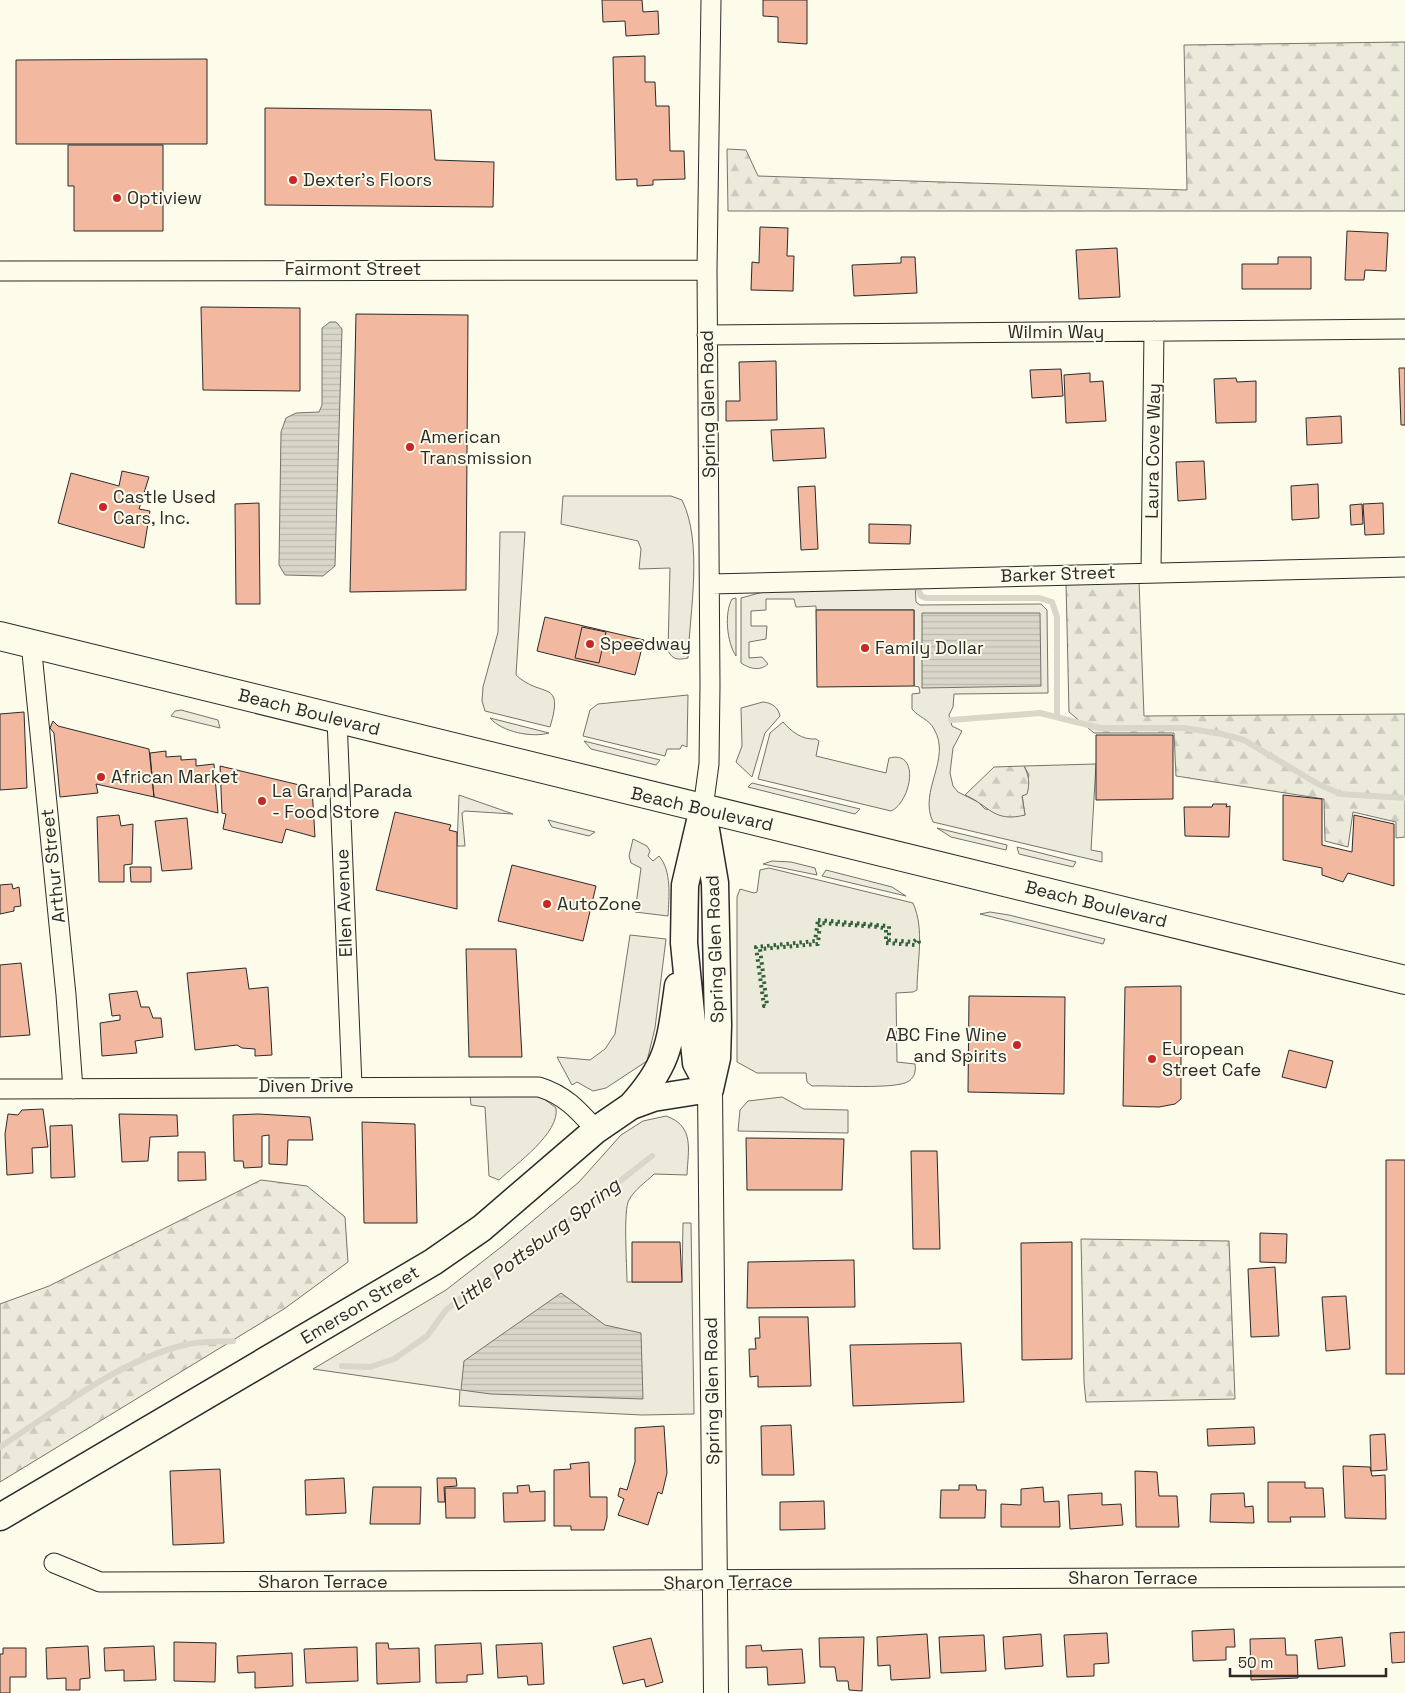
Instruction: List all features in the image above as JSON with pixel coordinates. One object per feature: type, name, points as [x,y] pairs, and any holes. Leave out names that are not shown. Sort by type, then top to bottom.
[{"type":"highway","name":"Beach Boulevard","points":[[0,636],[1405,980]]},
{"type":"main road","name":"Spring Glen Road","points":[[703,808],[685,885],[684,944],[696,1063],[710,1089]]},
{"type":"main road","name":"Spring Glen Road","points":[[703,808],[715,902],[717,1058],[710,1089]]},
{"type":"main road","points":[[631,1106],[648,1087],[664,1060],[670,1042],[684,944]]},
{"type":"main road","name":"Emerson Street","points":[[0,1517],[433,1262],[482,1228],[596,1130],[631,1106],[653,1098],[710,1089]]},
{"type":"street","name":"Spring Glen Road","points":[[703,808],[709,764],[710,584],[707,270],[711,0]]},
{"type":"street","name":"Fairmont Street","points":[[0,271],[707,270]]},
{"type":"street","name":"Wilmin Way","points":[[707,335],[1405,329]]},
{"type":"street","name":"Laura Cove Way","points":[[1151,572],[1154,331]]},
{"type":"street","name":"Barker Street","points":[[710,584],[1405,567]]},
{"type":"street","name":"Arthur Street","points":[[31,643],[66,995],[73,1089]]},
{"type":"street","name":"Ellen Avenue","points":[[337,719],[352,1086]]},
{"type":"street","name":"Diven Drive","points":[[0,1089],[352,1086],[539,1087],[556,1092],[572,1103],[596,1130]]},
{"type":"street","name":"Spring Glen Road","points":[[710,1089],[716,1693]]},
{"type":"street","name":"Sharon Terrace","points":[[54,1563],[100,1582],[716,1582],[987,1578],[1405,1577]]},
{"type":"green space","points":[[1405,42],[1405,211],[728,211],[727,149],[746,150],[758,176],[1187,190],[1184,45]]},
{"type":"green space","points":[[563,496],[671,496],[682,500],[688,517],[694,556],[688,658],[676,659],[668,651],[670,568],[639,569],[641,549],[638,541],[561,524]]},
{"type":"green space","points":[[500,532],[525,532],[516,675],[525,682],[552,695],[555,702],[550,727],[485,711],[482,701],[483,687],[498,632]]},
{"type":"green space","points":[[1139,581],[1144,716],[1405,714],[1405,837],[1396,838],[1396,822],[1353,812],[1348,847],[1325,841],[1324,799],[1176,776],[1174,733],[1094,733],[1069,712],[1066,583]]},
{"type":"green space","points":[[915,583],[916,602],[920,605],[1041,604],[1047,610],[1048,693],[954,694],[953,707],[949,715],[952,726],[962,731],[953,748],[950,773],[953,786],[958,792],[978,802],[985,809],[1025,815],[1022,795],[1029,775],[1024,766],[1096,764],[1091,850],[1102,852],[1102,862],[933,822],[929,810],[929,799],[938,763],[939,740],[932,726],[912,709],[912,694],[920,693],[919,687],[914,686],[914,610],[816,610],[816,606],[796,607],[794,599],[766,599],[766,610],[751,611],[751,626],[767,626],[766,639],[749,642],[749,658],[762,657],[768,664],[758,669],[741,663],[741,598],[774,589]]},
{"type":"green space","points":[[736,598],[736,656],[730,644],[727,620],[732,599]]},
{"type":"green space","points":[[688,695],[687,747],[682,745],[680,749],[667,749],[665,756],[583,736],[590,710],[598,704]]},
{"type":"green space","points":[[763,702],[774,706],[780,716],[765,733],[752,777],[736,762],[742,746],[741,708]]},
{"type":"green space","points":[[181,710],[218,720],[220,728],[171,716],[175,711]]},
{"type":"green space","points":[[490,718],[549,733],[534,735],[518,733],[502,727]]},
{"type":"green space","points":[[783,722],[798,735],[819,741],[816,756],[886,773],[889,758],[899,758],[906,762],[910,779],[898,806],[891,811],[758,779],[770,733]]},
{"type":"green space","points":[[584,741],[660,760],[656,765],[591,749]]},
{"type":"green space","points":[[1024,766],[1029,783],[1027,794],[1022,796],[1025,815],[1006,817],[998,815],[965,795],[994,767]]},
{"type":"green space","points":[[752,783],[860,809],[855,814],[748,787]]},
{"type":"green space","points":[[459,795],[513,814],[465,811],[462,813],[465,846],[457,846]]},
{"type":"green space","points":[[548,820],[595,832],[589,836],[552,827]]},
{"type":"green space","points":[[937,828],[1007,845],[1006,850],[951,837]]},
{"type":"green space","points":[[633,839],[647,846],[650,851],[648,856],[653,861],[659,856],[663,862],[669,884],[668,916],[635,912],[641,868],[631,863],[629,856]]},
{"type":"green space","points":[[1017,847],[1076,862],[1073,867],[1019,854]]},
{"type":"green space","points":[[772,861],[791,862],[815,868],[817,875],[763,864]]},
{"type":"green space","points":[[769,868],[913,903],[917,913],[920,935],[917,990],[896,993],[897,1062],[915,1064],[915,1073],[909,1081],[902,1084],[878,1086],[812,1086],[807,1082],[806,1073],[757,1073],[737,1062],[737,897],[740,889],[754,893],[757,892],[760,870]]},
{"type":"green space","points":[[826,870],[892,887],[906,896],[822,876]]},
{"type":"green space","points":[[990,912],[1105,939],[1103,944],[980,914]]},
{"type":"green space","points":[[630,935],[666,939],[655,1028],[647,1061],[606,1088],[593,1091],[577,1082],[572,1085],[557,1057],[590,1060],[605,1049],[615,1034]]},
{"type":"green space","points":[[470,1095],[539,1095],[556,1108],[551,1128],[544,1138],[526,1157],[499,1180],[489,1176],[485,1107],[471,1105]]},
{"type":"green space","points":[[782,1097],[804,1109],[848,1110],[848,1133],[738,1131],[740,1110],[748,1101]]},
{"type":"green space","points":[[666,1116],[675,1120],[686,1132],[688,1140],[687,1175],[654,1174],[631,1196],[626,1214],[627,1282],[682,1282],[683,1223],[691,1223],[694,1414],[642,1415],[459,1406],[460,1390],[313,1369],[446,1290],[579,1182],[621,1135],[643,1121]]},
{"type":"green space","points":[[261,1180],[307,1186],[345,1217],[348,1262],[284,1309],[0,1482],[0,1304],[49,1286]]},
{"type":"green space","points":[[1081,1239],[1229,1241],[1235,1399],[1086,1402]]},
{"type":"shaded area","points":[[330,322],[336,322],[342,329],[335,566],[323,576],[285,575],[279,565],[281,432],[286,418],[296,413],[319,412],[322,405],[322,328]]},
{"type":"shaded area","points":[[922,613],[1040,613],[1041,686],[922,688]]},
{"type":"shaded area","points":[[561,1293],[605,1325],[641,1333],[643,1399],[491,1394],[461,1390],[464,1361]]},
{"type":"building","points":[[602,0],[642,0],[643,12],[658,11],[659,34],[626,36],[625,21],[603,22]]},
{"type":"building","points":[[763,0],[807,0],[807,44],[778,42],[778,17],[763,16]]},
{"type":"building","points":[[645,56],[645,82],[655,82],[656,106],[669,106],[670,151],[684,151],[685,179],[653,180],[653,185],[637,186],[637,179],[616,180],[613,57]]},
{"type":"building","points":[[207,59],[207,144],[16,144],[16,60]]},
{"type":"building","points":[[265,108],[431,110],[435,160],[494,162],[493,207],[265,205]]},
{"type":"building","points":[[68,145],[163,145],[163,231],[74,231],[74,186],[68,186]]},
{"type":"building","points":[[760,227],[788,228],[787,256],[794,256],[793,291],[751,290],[752,262],[759,263]]},
{"type":"building","points":[[1347,231],[1388,233],[1386,271],[1365,270],[1364,280],[1345,280]]},
{"type":"building","points":[[1117,248],[1120,297],[1079,299],[1076,250]]},
{"type":"building","points":[[901,257],[915,257],[917,293],[854,296],[852,265],[901,263]]},
{"type":"building","points":[[1278,257],[1311,257],[1311,289],[1242,289],[1242,264],[1278,264]]},
{"type":"building","points":[[201,307],[300,308],[300,391],[203,390]]},
{"type":"building","points":[[356,314],[468,315],[466,590],[350,592]]},
{"type":"building","points":[[776,361],[777,420],[726,421],[726,401],[740,401],[739,362]]},
{"type":"building","points":[[1399,368],[1405,368],[1405,425],[1401,425]]},
{"type":"building","points":[[1061,369],[1063,396],[1032,398],[1030,370]]},
{"type":"building","points":[[1090,373],[1090,382],[1103,381],[1106,421],[1066,423],[1064,375]]},
{"type":"building","points":[[1236,378],[1237,382],[1256,381],[1256,422],[1216,423],[1214,379]]},
{"type":"building","points":[[1341,416],[1342,443],[1307,445],[1306,418]]},
{"type":"building","points":[[824,428],[826,458],[773,461],[771,430]]},
{"type":"building","points":[[1204,461],[1206,499],[1178,501],[1176,462]]},
{"type":"building","points":[[122,471],[149,477],[139,509],[150,511],[144,548],[58,523],[71,473],[119,486]]},
{"type":"building","points":[[1318,484],[1319,518],[1292,520],[1291,486]]},
{"type":"building","points":[[815,486],[818,549],[801,550],[798,487]]},
{"type":"building","points":[[259,503],[260,604],[236,604],[235,504]]},
{"type":"building","points":[[1383,503],[1384,534],[1365,535],[1363,504]]},
{"type":"building","points":[[1362,504],[1363,524],[1351,525],[1350,505]]},
{"type":"building","points":[[869,524],[911,525],[910,544],[869,543]]},
{"type":"building","name":"Family Dollar","points":[[816,610],[914,610],[914,686],[817,687]]},
{"type":"building","points":[[545,617],[644,640],[635,675],[537,651]]},
{"type":"building","points":[[582,627],[606,632],[599,663],[575,658]]},
{"type":"building","points":[[24,712],[27,788],[0,790],[0,714]]},
{"type":"building","points":[[53,721],[58,726],[149,749],[154,797],[96,784],[98,793],[60,797],[54,733],[50,728]]},
{"type":"building","points":[[1096,735],[1173,735],[1173,799],[1096,800]]},
{"type":"building","points":[[166,751],[166,757],[181,756],[181,760],[196,759],[196,766],[214,764],[218,813],[154,797],[150,753]]},
{"type":"building","points":[[220,766],[312,788],[315,837],[286,829],[282,843],[223,829],[226,814],[222,813]]},
{"type":"building","points":[[1283,795],[1322,799],[1322,845],[1352,852],[1354,815],[1394,824],[1394,886],[1348,873],[1343,882],[1322,875],[1322,868],[1283,860]]},
{"type":"building","points":[[1213,804],[1227,804],[1226,807],[1230,806],[1229,837],[1185,836],[1184,807],[1212,807]]},
{"type":"building","points":[[395,812],[451,825],[449,830],[457,832],[457,909],[376,890]]},
{"type":"building","points":[[119,815],[121,826],[133,824],[132,864],[124,865],[124,882],[99,882],[97,817]]},
{"type":"building","points":[[187,818],[192,869],[162,871],[155,821]]},
{"type":"building","name":"AutoZone","points":[[512,865],[596,886],[583,941],[498,921]]},
{"type":"building","points":[[130,867],[151,867],[151,882],[131,882]]},
{"type":"building","points":[[12,884],[13,889],[19,887],[21,906],[14,907],[14,911],[0,914],[0,885]]},
{"type":"building","points":[[466,949],[516,949],[522,1057],[469,1057]]},
{"type":"building","points":[[21,963],[30,1035],[0,1037],[0,965]]},
{"type":"building","points":[[246,968],[249,989],[268,987],[272,1055],[255,1056],[255,1049],[242,1048],[237,1045],[195,1050],[187,973]]},
{"type":"building","name":"European Street Cafe","points":[[1181,986],[1181,1099],[1175,1104],[1159,1107],[1123,1106],[1125,987]]},
{"type":"building","points":[[137,991],[141,1007],[149,1007],[153,1018],[161,1018],[163,1037],[135,1041],[137,1053],[102,1056],[100,1023],[120,1020],[120,1015],[112,1016],[109,994]]},
{"type":"building","name":"ABC Fine Wine and Spirits","points":[[969,996],[1065,997],[1064,1094],[968,1092]]},
{"type":"building","points":[[1289,1050],[1333,1061],[1326,1088],[1282,1077]]},
{"type":"building","points":[[43,1109],[48,1147],[32,1148],[33,1173],[7,1175],[5,1134],[8,1114],[18,1115],[22,1110]]},
{"type":"building","points":[[119,1114],[177,1115],[178,1136],[150,1137],[148,1161],[122,1162]]},
{"type":"building","points":[[258,1114],[310,1117],[313,1140],[288,1140],[287,1165],[269,1164],[269,1135],[262,1136],[262,1167],[244,1168],[243,1161],[234,1161],[233,1115]]},
{"type":"building","points":[[362,1122],[415,1124],[417,1223],[364,1223]]},
{"type":"building","points":[[72,1125],[75,1177],[51,1178],[50,1126]]},
{"type":"building","points":[[746,1138],[844,1139],[842,1190],[747,1190]]},
{"type":"building","points":[[911,1151],[937,1151],[940,1249],[913,1249]]},
{"type":"building","points":[[178,1152],[205,1152],[206,1180],[178,1181]]},
{"type":"building","points":[[1386,1160],[1405,1160],[1405,1374],[1386,1374]]},
{"type":"building","points":[[1260,1233],[1287,1234],[1286,1263],[1260,1262]]},
{"type":"building","points":[[632,1242],[680,1242],[682,1282],[632,1282]]},
{"type":"building","points":[[1072,1242],[1072,1359],[1022,1360],[1021,1243]]},
{"type":"building","points":[[854,1260],[855,1307],[747,1308],[748,1262]]},
{"type":"building","points":[[1275,1267],[1279,1336],[1251,1337],[1248,1269]]},
{"type":"building","points":[[1346,1296],[1350,1349],[1326,1351],[1322,1297]]},
{"type":"building","points":[[759,1317],[808,1317],[811,1386],[758,1387],[758,1376],[750,1377],[749,1349],[756,1349],[755,1338],[760,1338]]},
{"type":"building","points":[[961,1343],[964,1402],[853,1406],[850,1345]]},
{"type":"building","points":[[791,1425],[794,1475],[762,1475],[761,1426]]},
{"type":"building","points":[[664,1426],[667,1473],[662,1494],[658,1492],[648,1525],[618,1515],[624,1499],[618,1496],[620,1488],[627,1490],[635,1462],[635,1428]]},
{"type":"building","points":[[1254,1427],[1255,1444],[1208,1446],[1207,1429]]},
{"type":"building","points":[[1385,1434],[1387,1470],[1371,1471],[1370,1435]]},
{"type":"building","points":[[589,1462],[590,1497],[607,1497],[607,1518],[604,1530],[571,1530],[571,1526],[554,1526],[554,1470],[571,1469],[570,1464]]},
{"type":"building","points":[[1343,1466],[1370,1467],[1372,1476],[1385,1475],[1386,1519],[1345,1518]]},
{"type":"building","points":[[220,1469],[224,1543],[173,1545],[170,1471]]},
{"type":"building","points":[[1135,1471],[1157,1472],[1159,1496],[1177,1496],[1179,1527],[1136,1527]]},
{"type":"building","points":[[344,1478],[346,1513],[306,1515],[305,1480]]},
{"type":"building","points":[[437,1478],[456,1478],[457,1486],[444,1487],[445,1502],[438,1502]]},
{"type":"building","points":[[1268,1482],[1305,1482],[1305,1488],[1323,1488],[1325,1517],[1290,1517],[1291,1522],[1268,1522]]},
{"type":"building","points":[[529,1485],[530,1492],[545,1491],[545,1521],[504,1522],[503,1493],[518,1493],[517,1486]]},
{"type":"building","points":[[959,1485],[976,1485],[977,1490],[986,1490],[985,1518],[940,1518],[941,1490],[959,1490]]},
{"type":"building","points":[[373,1487],[421,1487],[420,1524],[370,1524]]},
{"type":"building","points":[[1043,1487],[1044,1502],[1059,1501],[1060,1527],[1001,1527],[1001,1504],[1021,1505],[1021,1489]]},
{"type":"building","points":[[445,1488],[475,1488],[475,1518],[446,1518]]},
{"type":"building","points":[[1102,1493],[1102,1505],[1121,1504],[1123,1525],[1070,1529],[1068,1495]]},
{"type":"building","points":[[1244,1493],[1245,1507],[1253,1506],[1254,1523],[1210,1522],[1211,1494]]},
{"type":"building","points":[[824,1501],[825,1529],[780,1530],[780,1502]]},
{"type":"building","points":[[1234,1629],[1235,1647],[1226,1647],[1226,1660],[1193,1661],[1192,1631]]},
{"type":"building","points":[[1405,1632],[1405,1662],[1392,1663],[1390,1633]]},
{"type":"building","points":[[1107,1633],[1109,1663],[1094,1664],[1094,1676],[1067,1677],[1064,1635]]},
{"type":"building","points":[[927,1634],[930,1678],[891,1680],[890,1665],[878,1666],[877,1637]]},
{"type":"building","points":[[1041,1634],[1043,1666],[1005,1669],[1003,1637]]},
{"type":"building","points":[[984,1635],[986,1671],[941,1673],[939,1637]]},
{"type":"building","points":[[864,1637],[862,1691],[849,1690],[848,1681],[837,1681],[835,1667],[820,1667],[819,1638]]},
{"type":"building","points":[[1342,1637],[1345,1666],[1318,1669],[1315,1640]]},
{"type":"building","points":[[651,1638],[663,1682],[646,1687],[644,1679],[623,1684],[613,1647]]},
{"type":"building","points":[[1285,1638],[1286,1655],[1297,1655],[1298,1678],[1251,1680],[1250,1639]]},
{"type":"building","points":[[174,1642],[216,1643],[215,1682],[174,1681]]},
{"type":"building","points":[[376,1643],[388,1643],[389,1649],[419,1648],[420,1682],[377,1684]]},
{"type":"building","points":[[481,1643],[483,1674],[467,1675],[467,1682],[436,1683],[435,1645]]},
{"type":"building","points":[[542,1643],[544,1684],[528,1685],[527,1676],[498,1678],[496,1645]]},
{"type":"building","points":[[761,1645],[762,1651],[802,1649],[805,1683],[768,1685],[767,1667],[746,1668],[746,1646]]},
{"type":"building","points":[[88,1646],[90,1678],[80,1679],[80,1690],[66,1690],[66,1678],[47,1679],[46,1648]]},
{"type":"building","points":[[154,1646],[156,1680],[124,1681],[124,1670],[105,1671],[104,1648]]},
{"type":"building","points":[[357,1647],[358,1681],[306,1683],[304,1649]]},
{"type":"building","points":[[3,1648],[26,1648],[26,1677],[10,1677],[10,1693],[0,1693],[0,1654],[3,1654]]},
{"type":"building","points":[[292,1653],[293,1686],[255,1688],[255,1672],[238,1673],[237,1656]]},
{"type":"waterway","points":[[918,588],[921,596],[926,598],[1039,598],[1052,602],[1057,617],[1057,717]]},
{"type":"waterway","name":"Little Pottsburg Spring","points":[[951,720],[1040,713],[1100,728],[1184,728],[1222,734],[1244,740],[1318,784],[1341,794],[1405,798]]},
{"type":"waterway","name":"Little Pottsburg Spring","points":[[342,1366],[370,1367],[394,1359],[427,1336],[446,1310],[547,1238],[652,1156]]},
{"type":"waterway","name":"Little Pottsburg Spring","points":[[0,1447],[88,1388],[135,1363],[184,1345],[202,1342],[233,1341]]},
{"type":"hedge","points":[[818,920],[889,926],[889,940],[913,942],[917,939],[919,942],[915,945],[886,943],[886,929],[820,923],[818,944],[760,949],[767,1005],[764,1006],[756,947],[815,941],[818,920]]},
{"type":"place","name":"Dexter's Floors","points":[[293,180]]},
{"type":"place","name":"Optiview","points":[[117,198]]},
{"type":"place","name":"American Transmission","points":[[410,447]]},
{"type":"place","name":"Castle Used Cars, Inc.","points":[[103,507]]},
{"type":"place","name":"Speedway","points":[[590,644]]},
{"type":"place","name":"Family Dollar","points":[[865,648]]},
{"type":"place","name":"African Market","points":[[101,777]]},
{"type":"place","name":"La Grand Parada - Food Store","points":[[262,801]]},
{"type":"place","name":"AutoZone","points":[[547,904]]},
{"type":"place","name":"ABC Fine Wine and Spirits","points":[[1017,1045]]},
{"type":"place","name":"European Street Cafe","points":[[1152,1059]]}]
